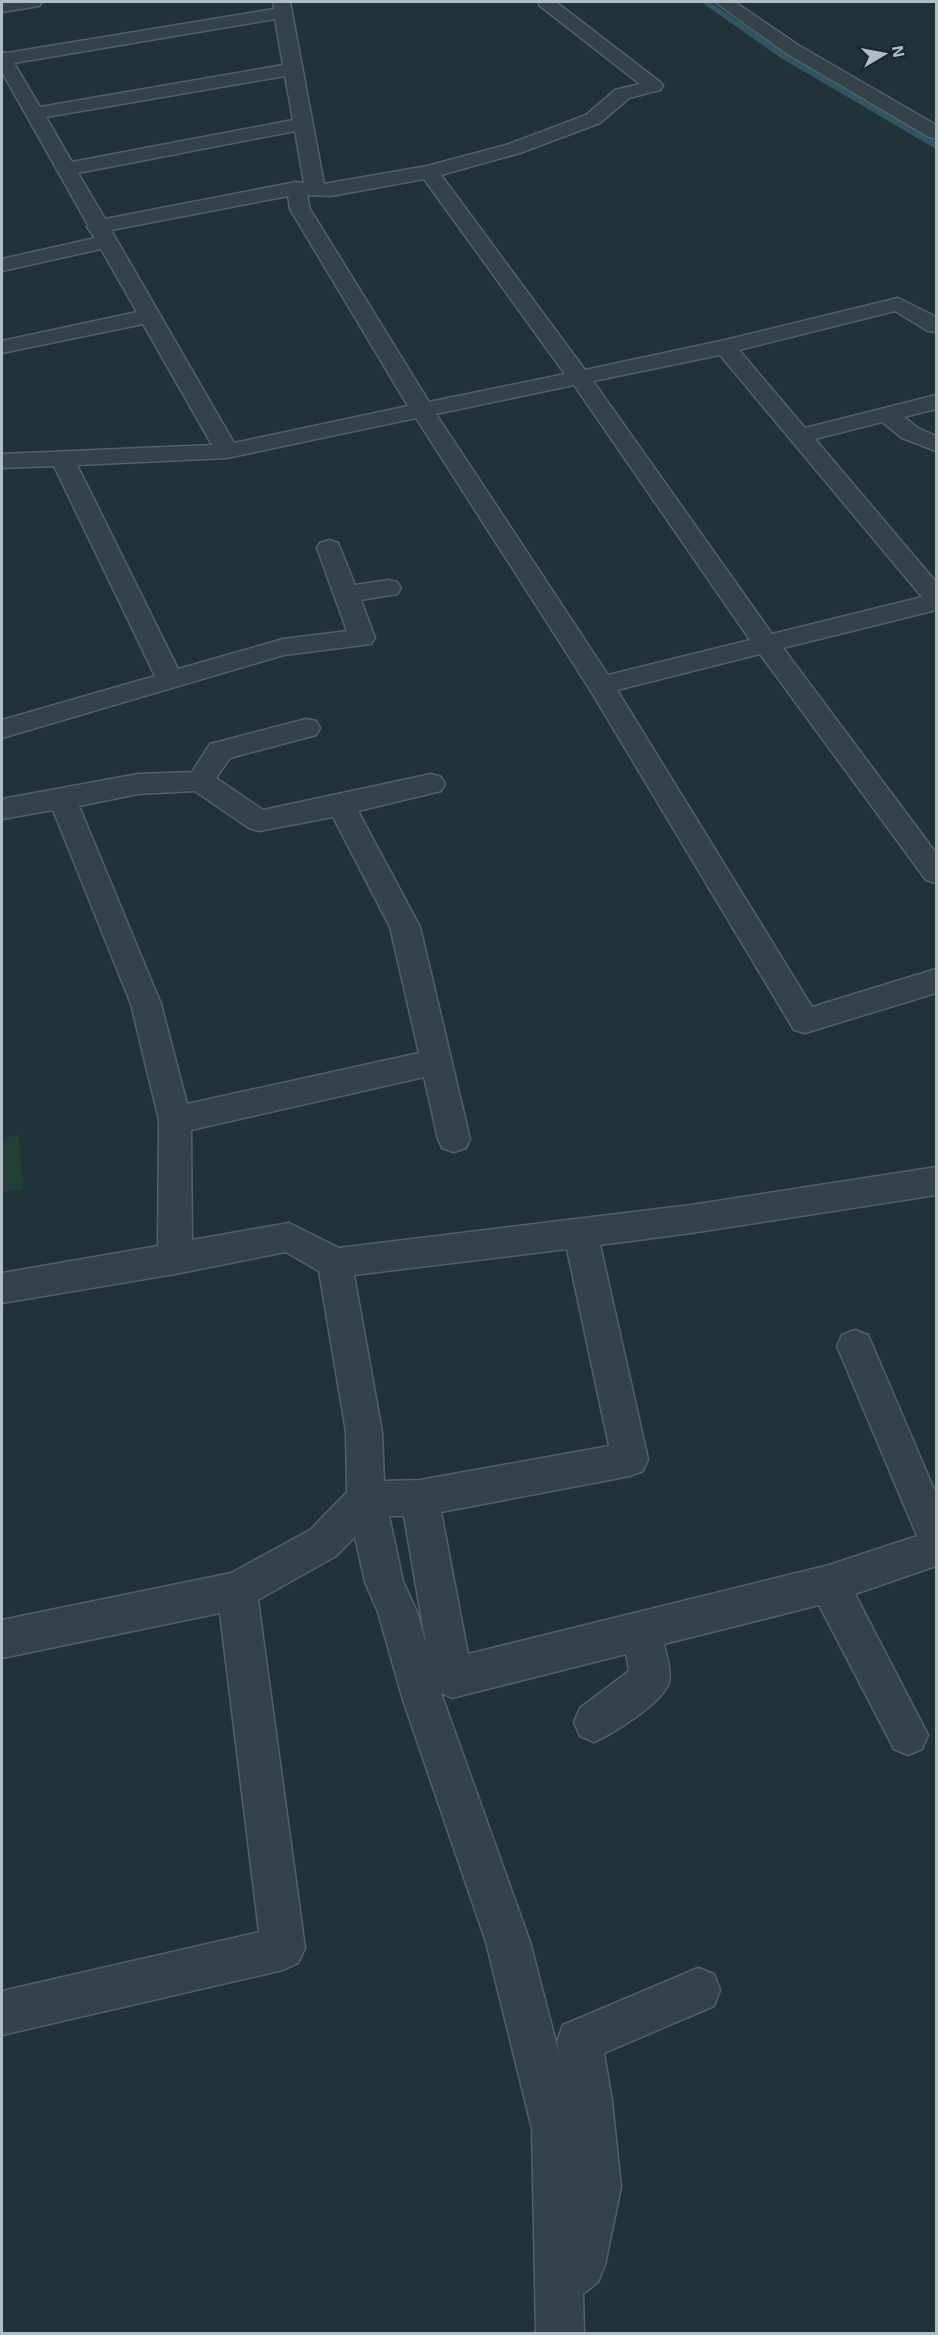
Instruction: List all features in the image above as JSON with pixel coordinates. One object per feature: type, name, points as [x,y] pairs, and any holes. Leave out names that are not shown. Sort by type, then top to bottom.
[{"type":"street","points":[[2,7],[33,2]]},
{"type":"street","points":[[2,265],[102,235],[305,189],[331,190],[429,172],[513,149],[593,119],[622,94],[654,86],[546,2]]},
{"type":"street","points":[[724,2],[792,49],[936,133]]},
{"type":"street","points":[[226,451],[102,235],[68,169],[2,58],[282,7],[303,124],[305,189],[300,209],[422,410],[601,685],[806,1021],[936,981]]},
{"type":"street","points":[[36,113],[292,69]]},
{"type":"street","points":[[68,169],[303,124]]},
{"type":"street","points":[[429,172],[579,377],[766,644],[936,873]]},
{"type":"street","points":[[2,460],[226,451],[725,347],[898,304],[936,326]]},
{"type":"street","points":[[2,347],[149,316]]},
{"type":"street","points":[[601,685],[936,600],[725,347]]},
{"type":"street","points":[[800,436],[888,416],[936,402]]},
{"type":"street","points":[[888,416],[910,433],[936,444]]},
{"type":"street","points":[[62,458],[170,680]]},
{"type":"street","points":[[2,729],[283,647],[362,638],[329,548]]},
{"type":"street","points":[[346,594],[388,588]]},
{"type":"street","points":[[200,781],[220,751],[306,728]]},
{"type":"street","points":[[2,809],[138,784],[200,781],[259,821],[431,784]]},
{"type":"street","points":[[62,799],[146,1004],[175,1120],[175,1259]]},
{"type":"street","points":[[340,805],[405,927],[454,1139]]},
{"type":"street","points":[[175,1120],[437,1062]]},
{"type":"street","points":[[2,1288],[289,1237],[335,1263],[691,1219],[936,1181]]},
{"type":"street","points":[[2,1639],[237,1591],[323,1543],[366,1498],[420,1498],[630,1459],[580,1232]]},
{"type":"street","points":[[335,1263],[364,1432],[366,1498],[384,1582],[397,1612],[423,1700],[508,1942],[555,2129],[560,2334]]},
{"type":"street","points":[[855,1346],[936,1537]]},
{"type":"street","points":[[420,1498],[452,1678],[829,1584],[936,1548]]},
{"type":"street","points":[[829,1584],[908,1735]]},
{"type":"street","points":[[2,2013],[283,1948],[237,1591]]},
{"type":"street","points":[[594,1722],[650,1680],[642,1631]]},
{"type":"street","points":[[559,2283],[581,2265],[598,2187],[589,2101],[579,2041],[698,1990]]},
{"type":"green space","points":[[19,1135],[23,1189],[2,1192],[2,1138]]},
{"type":"waterway","points":[[705,2],[784,56],[936,146]]}]
